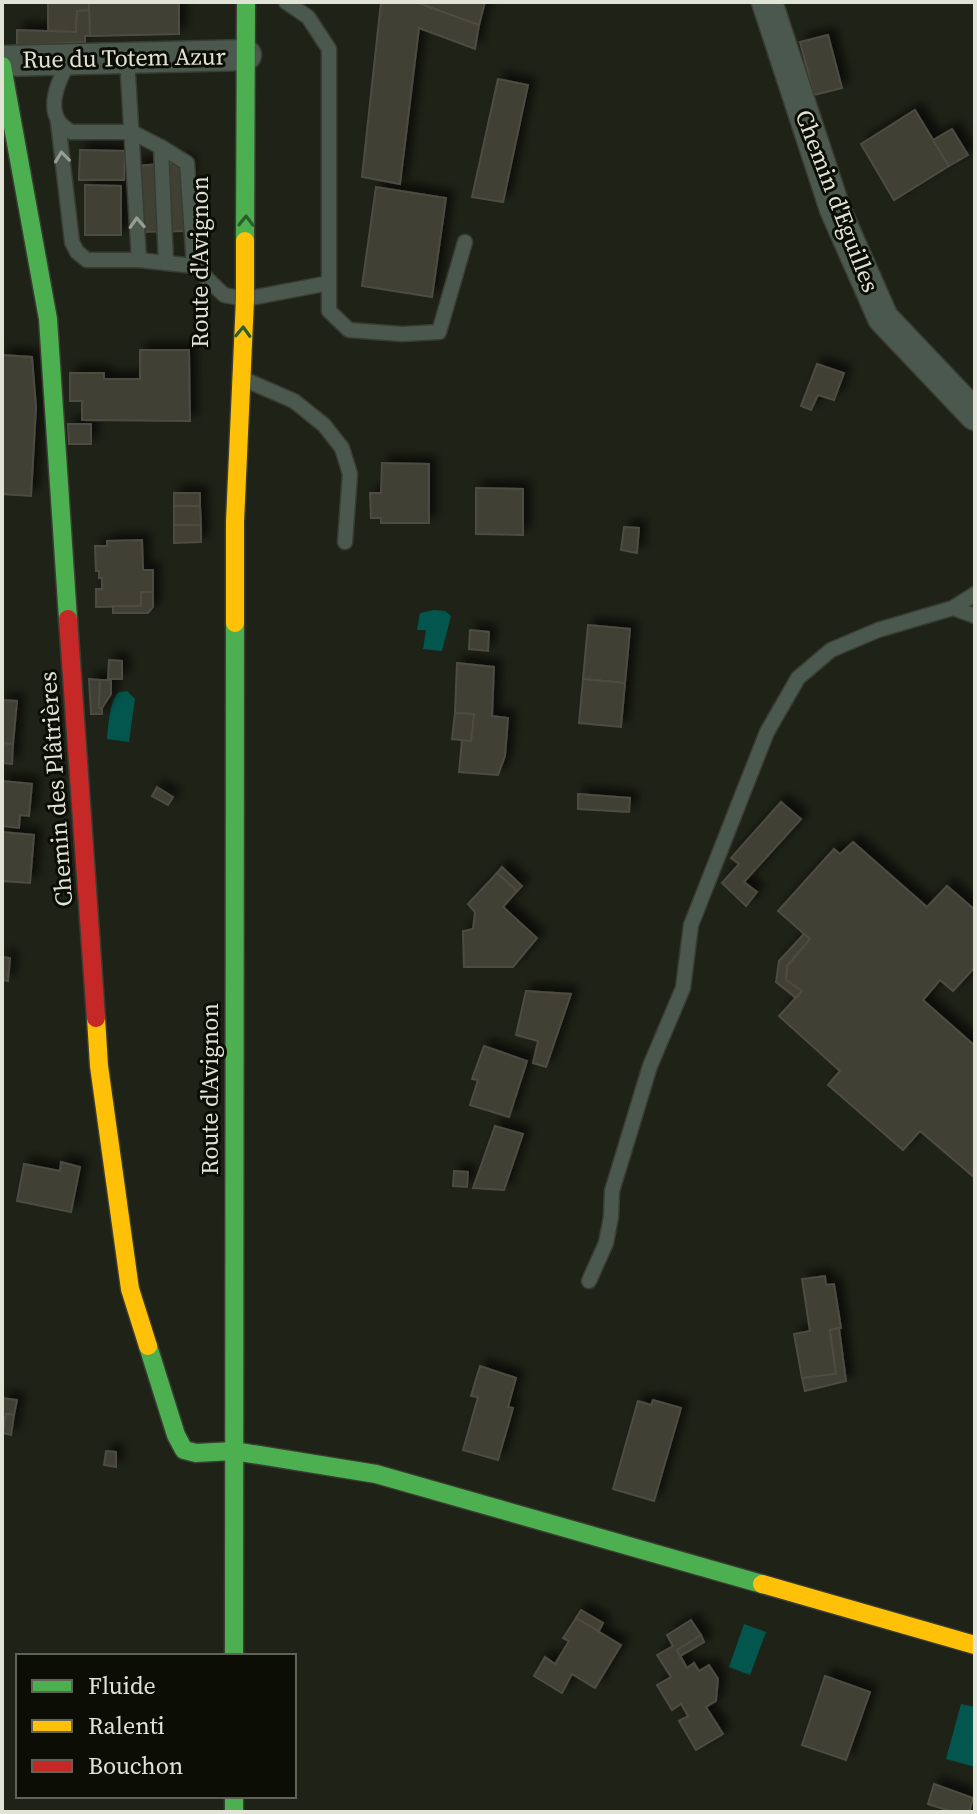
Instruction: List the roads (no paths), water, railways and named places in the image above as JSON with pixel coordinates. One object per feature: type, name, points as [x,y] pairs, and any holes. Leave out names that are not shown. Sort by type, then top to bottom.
[{"type":"street","name":"Route d'Avignon","points":[[234,1654],[235,522],[230,373],[245,299],[229,54],[246,2]]},
{"type":"street","name":"Chemin d'Eguilles","points":[[767,2],[835,209],[883,318],[975,415]]},
{"type":"street","name":"Rue du Totem Azur","points":[[2,64],[229,54]]},
{"type":"street","name":"Chemin des Plâtrières","points":[[2,64],[48,319],[99,1066],[130,1289],[176,1435],[184,1450],[196,1453],[234,1451]]},
{"type":"street","name":"Route d'Avignon","points":[[224,266],[224,302]]},
{"type":"street","points":[[234,1451],[376,1474],[975,1645]]},
{"type":"lane","points":[[286,2],[308,17],[329,49],[329,311],[349,330],[402,334],[439,332],[465,242]]},
{"type":"lane","points":[[127,58],[139,260]]},
{"type":"lane","points":[[70,60],[56,88],[55,106],[72,242],[77,252],[87,260],[139,260],[194,266]]},
{"type":"lane","points":[[58,122],[71,132],[132,132],[187,163],[194,266],[224,302],[329,283]]},
{"type":"lane","points":[[161,147],[166,263]]},
{"type":"lane","points":[[230,373],[294,401],[324,425],[342,448],[350,474],[345,542]]},
{"type":"lane","points":[[589,1281],[606,1243],[612,1191],[650,1066],[683,988],[691,925],[767,732],[798,678],[831,650],[878,630],[953,608],[975,594]]},
{"type":"lane","points":[[953,608],[975,616]]},
{"type":"water","points":[[445,611],[451,616],[442,651],[423,649],[426,630],[417,630],[420,613]]},
{"type":"water","points":[[127,691],[135,699],[129,742],[107,739],[114,699],[120,692]]},
{"type":"water","points":[[744,1624],[766,1632],[750,1675],[729,1667]]},
{"type":"water","points":[[961,1704],[975,1707],[975,1767],[946,1759]]}]
